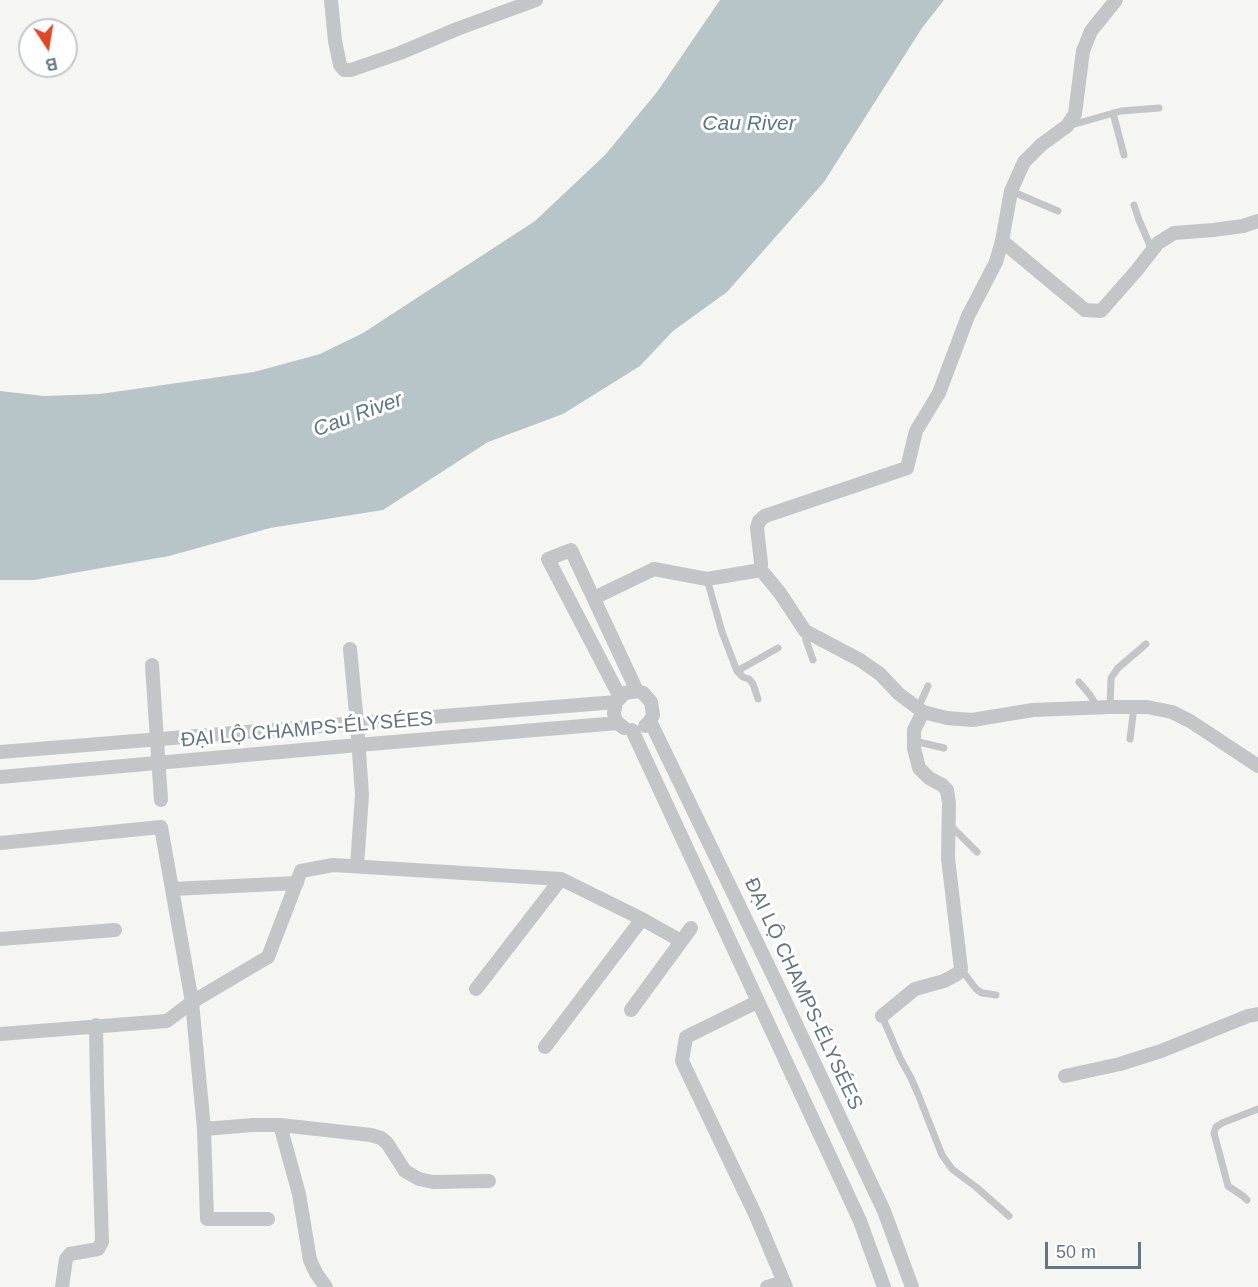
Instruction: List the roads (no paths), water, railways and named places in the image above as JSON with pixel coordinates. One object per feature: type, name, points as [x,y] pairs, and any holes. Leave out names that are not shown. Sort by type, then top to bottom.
[{"type":"street","points":[[332,0],[335,40],[340,65],[345,70],[400,53],[536,0]]},
{"type":"street","points":[[1116,0],[1091,31],[1083,51],[1076,114],[1067,126],[1041,145],[1024,162],[1011,191],[996,262],[968,316],[939,393],[916,431],[908,468],[765,516],[759,521],[757,528],[761,570],[780,593],[805,631],[860,660],[880,674],[899,694],[921,710],[947,718],[972,720],[1033,710],[1147,707],[1172,712],[1190,721],[1258,766]]},
{"type":"street","points":[[1002,241],[1084,310],[1101,311],[1158,243],[1174,233],[1243,226],[1258,221]]},
{"type":"street","name":"ĐẠI LỘ CHAMPS-ÉLYSÉES","points":[[618,699],[548,559],[571,549],[637,691]]},
{"type":"street","points":[[594,598],[654,569],[707,579],[761,570]]},
{"type":"street","points":[[350,649],[362,795],[357,866]]},
{"type":"street","points":[[152,665],[161,800]]},
{"type":"street","name":"ĐẠI LỘ CHAMPS-ÉLYSÉES","points":[[0,752],[357,723],[618,699],[630,691],[643,693],[651,702],[653,709],[650,721],[782,992],[879,1200],[912,1287]]},
{"type":"street","points":[[618,699],[614,713],[622,727],[632,730],[643,728],[650,721]]},
{"type":"street","points":[[882,1016],[915,989],[944,981],[961,969],[948,858],[949,803],[947,790],[919,768],[914,748],[914,730],[921,710]]},
{"type":"street","name":"ĐẠI LỘ CHAMPS-ÉLYSÉES","points":[[0,777],[618,723]]},
{"type":"street","points":[[632,730],[860,1221],[885,1287]]},
{"type":"street","points":[[0,843],[161,827],[192,1002],[204,1129],[207,1219],[268,1219]]},
{"type":"street","points":[[0,1034],[167,1021],[192,1002],[268,957],[301,871],[333,865],[561,879],[681,940]]},
{"type":"street","points":[[476,989],[561,879]]},
{"type":"street","points":[[172,889],[297,883]]},
{"type":"street","points":[[545,1047],[642,919]]},
{"type":"street","points":[[632,1010],[691,928]]},
{"type":"street","points":[[0,939],[115,930]]},
{"type":"street","points":[[757,1002],[686,1036],[682,1060],[756,1216],[785,1284],[767,1287]]},
{"type":"street","points":[[1065,1076],[1120,1064],[1161,1051],[1258,1014]]},
{"type":"street","points":[[62,1287],[66,1260],[70,1254],[98,1249],[102,1242],[96,1025]]},
{"type":"street","points":[[204,1129],[280,1125],[371,1136],[381,1138],[387,1143],[405,1171],[419,1179],[433,1182],[489,1180]]},
{"type":"street","points":[[280,1125],[299,1194],[310,1260],[326,1287]]},
{"type":"lane","points":[[1067,126],[1121,111],[1159,108]]},
{"type":"lane","points":[[1113,113],[1125,155]]},
{"type":"lane","points":[[1011,191],[1058,211]]},
{"type":"lane","points":[[1134,205],[1152,250]]},
{"type":"lane","points":[[707,579],[722,632],[737,671],[753,684],[758,699]]},
{"type":"lane","points":[[805,631],[813,660]]},
{"type":"lane","points":[[1079,682],[1104,707],[1111,678],[1118,668],[1146,644]]},
{"type":"lane","points":[[737,671],[778,648]]},
{"type":"lane","points":[[921,710],[928,686]]},
{"type":"lane","points":[[1130,739],[1134,707]]},
{"type":"lane","points":[[914,741],[944,748]]},
{"type":"lane","points":[[949,824],[977,852]]},
{"type":"lane","points":[[961,969],[976,989],[982,993],[996,995]]},
{"type":"lane","points":[[882,1016],[918,1094],[942,1155],[952,1169],[1009,1216]]},
{"type":"lane","points":[[1247,1200],[1228,1186],[1214,1133],[1216,1127],[1222,1123],[1258,1108]]},
{"type":"water","name":"Cau River","points":[[720,0],[944,0],[922,28],[824,182],[727,292],[673,331],[640,366],[563,414],[488,442],[383,510],[270,528],[169,556],[34,580],[0,580],[0,391],[44,396],[100,394],[254,372],[320,354],[363,333],[535,221],[605,155],[657,92]]}]
